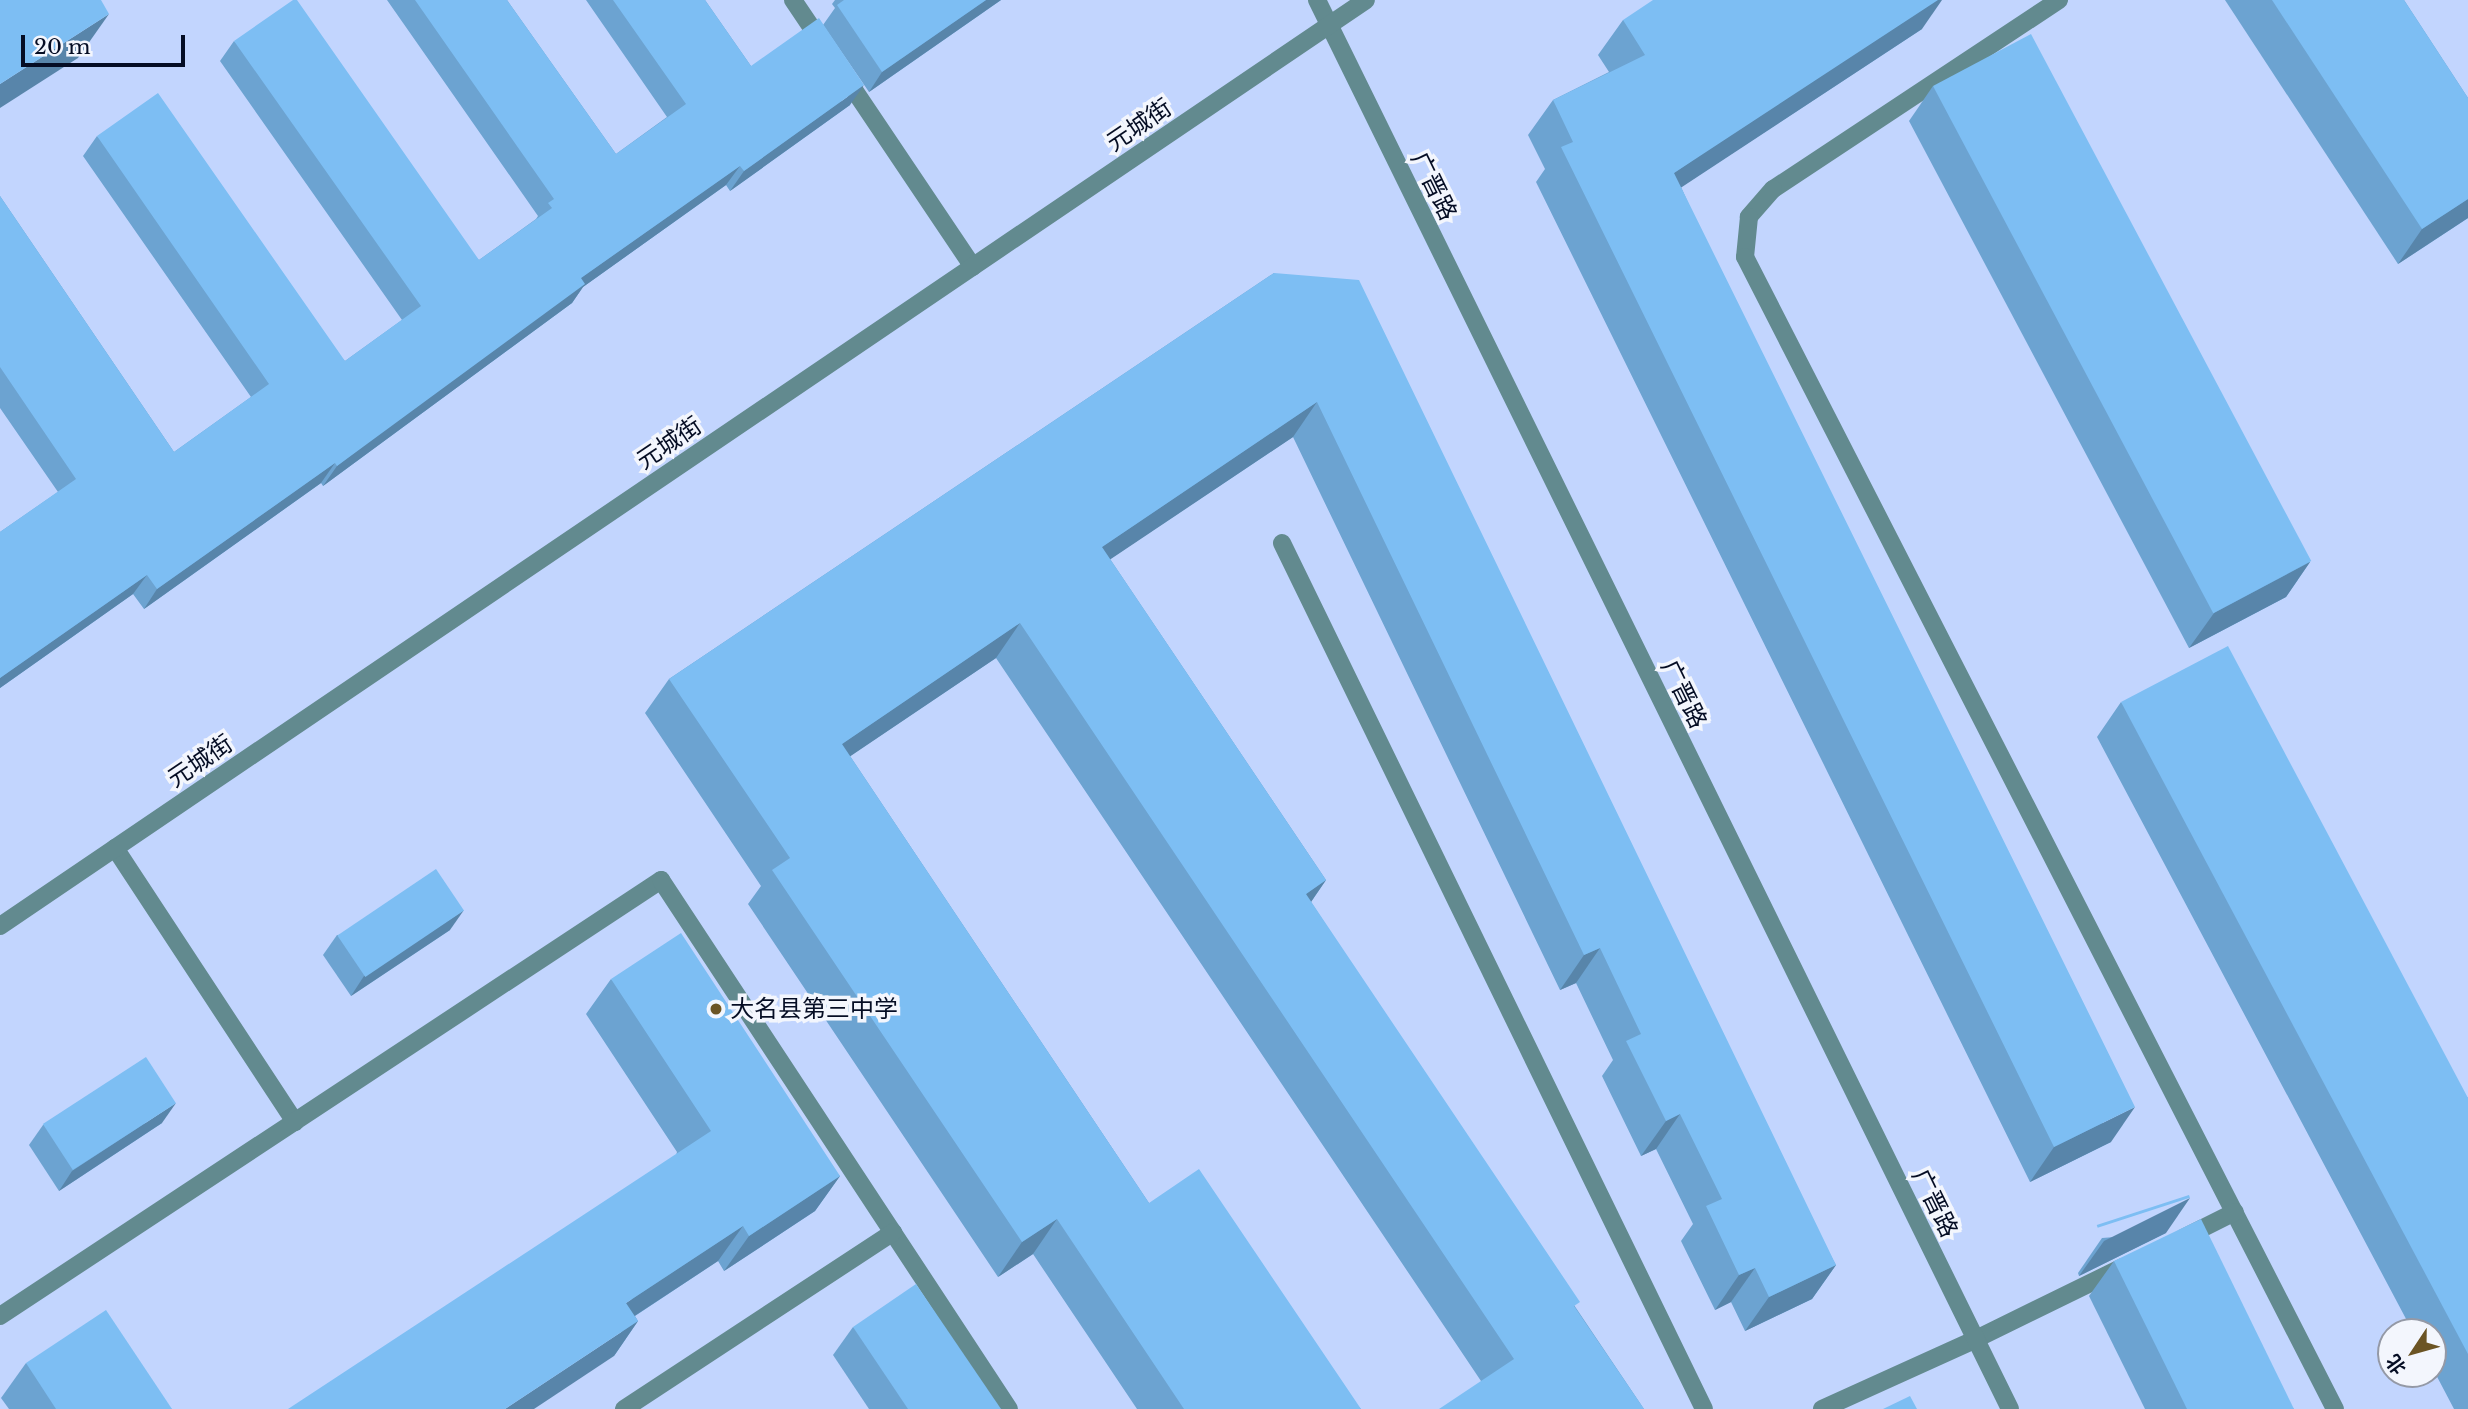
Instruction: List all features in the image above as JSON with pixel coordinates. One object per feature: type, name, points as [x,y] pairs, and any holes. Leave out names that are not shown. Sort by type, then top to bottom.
[{"type":"street","points":[[793,0],[973,267]]},
{"type":"street","name":"广晋路","points":[[1317,0],[2010,1409]]},
{"type":"street","name":"元城街","points":[[0,926],[1366,0]]},
{"type":"street","points":[[2059,0],[1773,190],[1749,217],[1745,257],[2335,1409]]},
{"type":"street","points":[[1282,543],[1704,1409]]},
{"type":"street","points":[[115,848],[295,1122]]},
{"type":"street","points":[[0,1316],[661,880],[1009,1409]]},
{"type":"street","points":[[2161,1249],[2235,1212]]},
{"type":"street","points":[[624,1409],[892,1232]]},
{"type":"street","points":[[1822,1409],[1976,1339],[2136,1261]]},
{"type":"building","points":[[0,0],[101,0],[109,14],[0,84]]},
{"type":"building","points":[[293,0],[297,0],[479,260],[552,208],[548,203],[554,199],[415,0],[507,0],[616,154],[686,104],[613,0],[705,0],[751,66],[819,18],[864,85],[744,171],[740,166],[581,278],[585,284],[337,466],[335,463],[157,589],[147,575],[0,678],[0,532],[76,479],[0,367],[0,196],[174,452],[269,384],[97,136],[158,93],[345,361],[421,306],[234,41]]},
{"type":"building","points":[[844,0],[986,0],[882,72],[837,5]]},
{"type":"building","points":[[1653,0],[1938,0],[1674,173],[2135,1107],[2054,1147],[1561,147],[1573,142],[1553,100],[1645,55],[1623,20]]},
{"type":"building","points":[[2272,0],[2404,0],[2468,98],[2468,199],[2422,229]]},
{"type":"building","points":[[2031,34],[2311,561],[2213,613],[1933,86]]},
{"type":"building","points":[[1274,273],[1359,280],[1836,1265],[1769,1297],[1755,1268],[1739,1275],[1706,1206],[1722,1199],[1680,1114],[1666,1121],[1626,1041],[1641,1034],[1600,948],[1584,955],[1317,402],[1102,547],[1326,880],[1306,894],[1580,1302],[1574,1306],[1644,1409],[1439,1409],[1514,1359],[1020,623],[842,744],[1149,1203],[1199,1169],[1361,1409],[1184,1409],[1057,1219],[1022,1242],[772,870],[790,858],[669,679]]},
{"type":"building","points":[[2228,646],[2468,1098],[2468,1354],[2121,702]]},
{"type":"building","points":[[436,869],[464,910],[365,977],[337,936]]},
{"type":"building","points":[[681,933],[840,1176],[749,1236],[743,1226],[626,1303],[638,1321],[505,1409],[288,1409],[711,1131],[611,979]]},
{"type":"building","points":[[146,1057],[176,1103],[73,1170],[43,1124]]},
{"type":"building","points":[[2189,1195],[2190,1198],[2098,1228],[2097,1225]]},
{"type":"building","points":[[2201,1219],[2294,1409],[2187,1409],[2114,1261]]},
{"type":"building","points":[[916,1284],[1001,1409],[908,1409],[853,1327]]},
{"type":"building","points":[[106,1310],[172,1409],[56,1409],[26,1363]]},
{"type":"building","points":[[1910,1396],[1917,1409],[1883,1409]]},
{"type":"place","name":"大名县第三中学","points":[[716,1009]]}]
